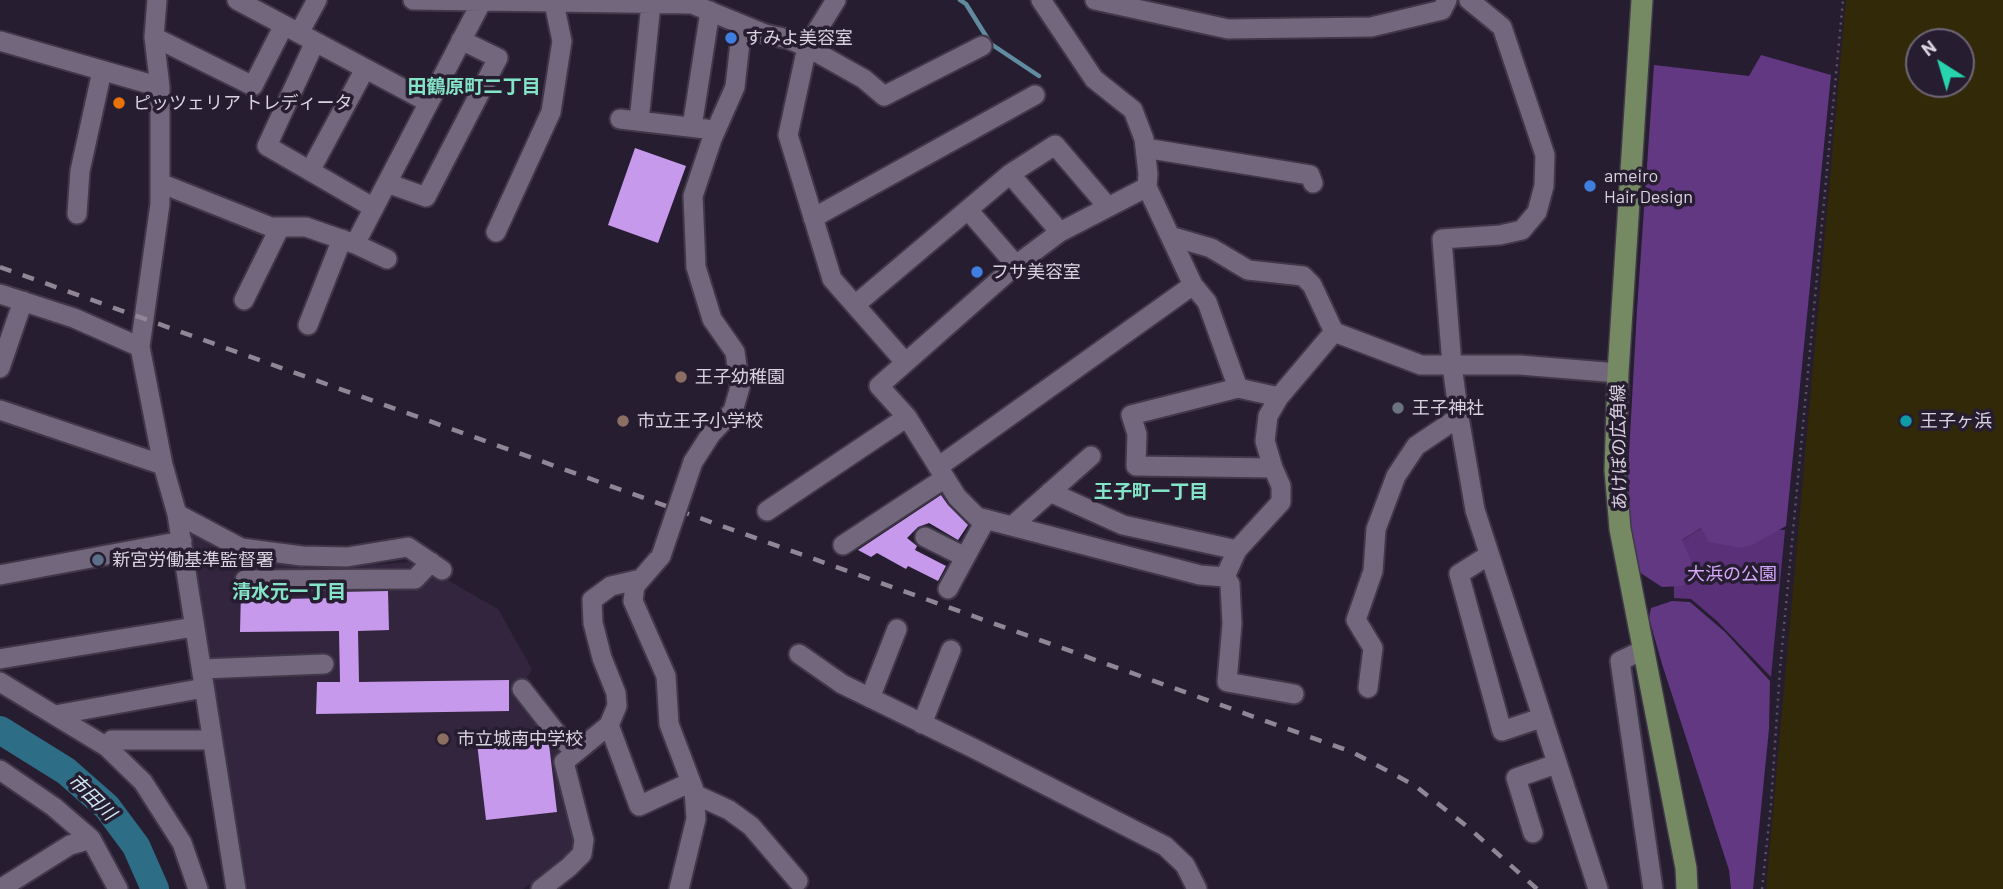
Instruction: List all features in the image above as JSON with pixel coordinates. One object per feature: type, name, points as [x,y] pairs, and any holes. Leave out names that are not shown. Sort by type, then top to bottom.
[{"type":"main road","name":"あけぼの広角線","points":[[1642,0],[1618,373],[1615,470],[1620,529],[1688,889]]},
{"type":"street","points":[[157,0],[153,37],[160,88],[160,204],[140,347],[163,465],[182,541],[236,889]]},
{"type":"street","points":[[237,0],[428,102]]},
{"type":"street","points":[[153,37],[253,86],[299,33],[317,0]]},
{"type":"street","points":[[413,0],[700,5],[742,24],[807,47],[864,79],[884,96],[982,46]]},
{"type":"street","points":[[836,0],[807,47],[788,135],[832,279],[905,362]]},
{"type":"street","points":[[1041,0],[1094,79],[1133,110],[1145,148],[1147,187],[1193,285],[1207,302],[1238,388]]},
{"type":"street","points":[[1095,0],[1228,29],[1371,27],[1442,10],[1447,0]]},
{"type":"street","points":[[1469,0],[1474,7],[1502,27],[1545,155],[1544,187],[1537,212],[1522,230],[1442,239],[1459,417],[1475,510],[1598,889]]},
{"type":"street","points":[[308,325],[349,242],[374,208],[482,1]]},
{"type":"street","points":[[496,232],[551,112],[562,41],[554,3]]},
{"type":"street","points":[[651,4],[629,120],[716,130]]},
{"type":"street","points":[[692,127],[700,5]]},
{"type":"street","points":[[679,889],[696,819],[692,788],[669,724],[666,676],[633,601],[635,586],[661,556],[693,462],[711,434],[733,411],[740,387],[735,352],[712,319],[696,267],[693,196],[716,130],[735,87],[742,24]]},
{"type":"street","points":[[299,33],[267,146],[374,208]]},
{"type":"street","points":[[387,183],[426,197],[498,58],[461,40]]},
{"type":"street","points":[[0,41],[160,88]]},
{"type":"street","points":[[310,171],[365,69]]},
{"type":"street","points":[[77,214],[80,171],[102,71]]},
{"type":"street","points":[[813,218],[1035,95]]},
{"type":"street","points":[[855,305],[1010,174],[1055,145],[1108,207]]},
{"type":"street","points":[[1145,148],[1310,175],[1313,183]]},
{"type":"street","points":[[1010,174],[1060,233]]},
{"type":"street","points":[[160,183],[271,227],[306,227],[387,259]]},
{"type":"street","points":[[1147,187],[1060,233],[1016,265],[878,386],[907,417],[957,497],[977,517],[1199,575],[1225,577]]},
{"type":"street","points":[[968,210],[1016,265]]},
{"type":"street","points":[[244,300],[280,227]]},
{"type":"street","points":[[1170,236],[1211,248],[1248,270],[1303,276],[1312,285],[1334,332],[1421,365],[1520,365],[1618,373]]},
{"type":"street","points":[[843,545],[1193,285]]},
{"type":"street","points":[[0,294],[74,318],[140,347]]},
{"type":"street","points":[[0,368],[23,302]]},
{"type":"street","points":[[1225,577],[1237,551],[1280,502],[1281,486],[1265,441],[1268,416],[1279,397],[1334,332]]},
{"type":"street","points":[[1273,468],[1136,466],[1137,434],[1131,415],[1238,388],[1279,397]]},
{"type":"street","points":[[0,410],[163,465]]},
{"type":"street","points":[[767,511],[907,417]]},
{"type":"street","points":[[1368,688],[1373,648],[1356,620],[1373,571],[1376,529],[1396,475],[1416,446],[1459,417]]},
{"type":"street","points":[[1013,526],[1091,456]]},
{"type":"street","points":[[1050,492],[1123,525],[1237,551]]},
{"type":"street","points":[[177,514],[241,548],[302,556],[347,557],[408,547],[437,566],[415,579],[245,580]]},
{"type":"street","points":[[948,589],[986,519]]},
{"type":"street","points":[[925,537],[965,557]]},
{"type":"street","points":[[0,575],[182,541]]},
{"type":"street","points":[[1489,555],[1459,573],[1502,731],[1541,718]]},
{"type":"street","points":[[1225,577],[1230,584],[1232,624],[1227,682],[1294,694]]},
{"type":"street","points":[[541,889],[582,854],[584,840],[564,762],[609,725],[617,705],[616,693],[602,658],[593,623],[593,600],[611,586],[641,579]]},
{"type":"street","points":[[0,659],[194,627]]},
{"type":"street","points":[[870,698],[897,629]]},
{"type":"street","points":[[922,724],[951,650]]},
{"type":"street","points":[[1643,650],[1620,661],[1653,889]]},
{"type":"street","points":[[799,654],[842,684],[1165,846],[1185,865],[1197,889]]},
{"type":"street","points":[[55,715],[203,678],[324,664]]},
{"type":"street","points":[[0,681],[107,747],[143,782],[182,843],[198,889]]},
{"type":"street","points":[[522,689],[558,735],[576,752]]},
{"type":"street","points":[[609,725],[639,806],[692,788],[751,826],[799,881]]},
{"type":"street","points":[[107,747],[112,740],[212,740]]},
{"type":"street","points":[[1532,833],[1516,778],[1556,764]]},
{"type":"street","points":[[0,770],[54,807],[91,839],[118,889]]},
{"type":"street","points":[[0,889],[70,845],[91,839]]},
{"type":"path","points":[[1762,889],[1843,0]]},
{"type":"shaded area","points":[[1761,55],[1831,75],[1786,526],[1754,544],[1741,548],[1709,542],[1701,528],[1682,540],[1691,561],[1690,579],[1682,586],[1662,587],[1633,568],[1624,544],[1654,65],[1749,76]]},
{"type":"shaded area","name":"市立城南中学校","points":[[187,531],[239,556],[314,569],[411,562],[498,609],[532,669],[518,693],[568,749],[575,846],[571,855],[523,889],[248,889]]},
{"type":"shaded area","points":[[1672,601],[1690,602],[1725,632],[1770,681],[1769,729],[1753,889],[1731,889],[1729,870],[1649,618],[1651,608]]},
{"type":"green space","name":"大浜の公園","points":[[1705,526],[1785,530],[1771,677],[1717,621],[1691,599],[1674,598],[1673,546]]},
{"type":"sand","name":"王子ヶ浜","points":[[1846,0],[2003,0],[2003,889],[1766,889]]},
{"type":"building","points":[[635,148],[686,166],[658,243],[608,225]]},
{"type":"building","points":[[941,495],[968,525],[958,540],[929,523],[918,527],[907,538],[917,546],[915,550],[946,566],[938,581],[908,566],[906,569],[877,553],[871,557],[858,550]]},
{"type":"building","points":[[241,591],[281,592],[281,599],[337,598],[336,592],[388,591],[389,630],[358,631],[359,682],[509,680],[509,711],[316,714],[317,682],[340,682],[339,631],[240,632]]},
{"type":"building","points":[[543,736],[549,744],[557,812],[486,820],[477,743]]},
{"type":"waterway","points":[[960,0],[966,4],[991,44],[1039,76]]},
{"type":"waterway","name":"市田川","points":[[0,730],[66,771],[107,807],[136,846],[155,889]]},
{"type":"railway","points":[[0,267],[1352,752],[1414,785],[1469,828],[1537,889]]},
{"type":"place","name":"すみよ美容室","points":[[731,38]]},
{"type":"place","name":"ピッツェリア トレディータ","points":[[119,103]]},
{"type":"place","name":"ameiro Hair Design","points":[[1590,186]]},
{"type":"place","name":"フサ美容室","points":[[977,272]]},
{"type":"place","name":"王子幼稚園","points":[[681,377]]},
{"type":"place","name":"王子神社","points":[[1398,408]]},
{"type":"place","name":"市立王子小学校","points":[[623,421]]},
{"type":"place","name":"王子ヶ浜","points":[[1906,421]]},
{"type":"place","name":"新宮労働基準監督署","points":[[98,560]]},
{"type":"place","name":"市立城南中学校","points":[[443,739]]},
{"type":"district","name":"田鶴原町二丁目","points":[[474,87]]},
{"type":"district","name":"王子町一丁目","points":[[1151,492]]},
{"type":"district","name":"清水元一丁目","points":[[289,592]]}]
